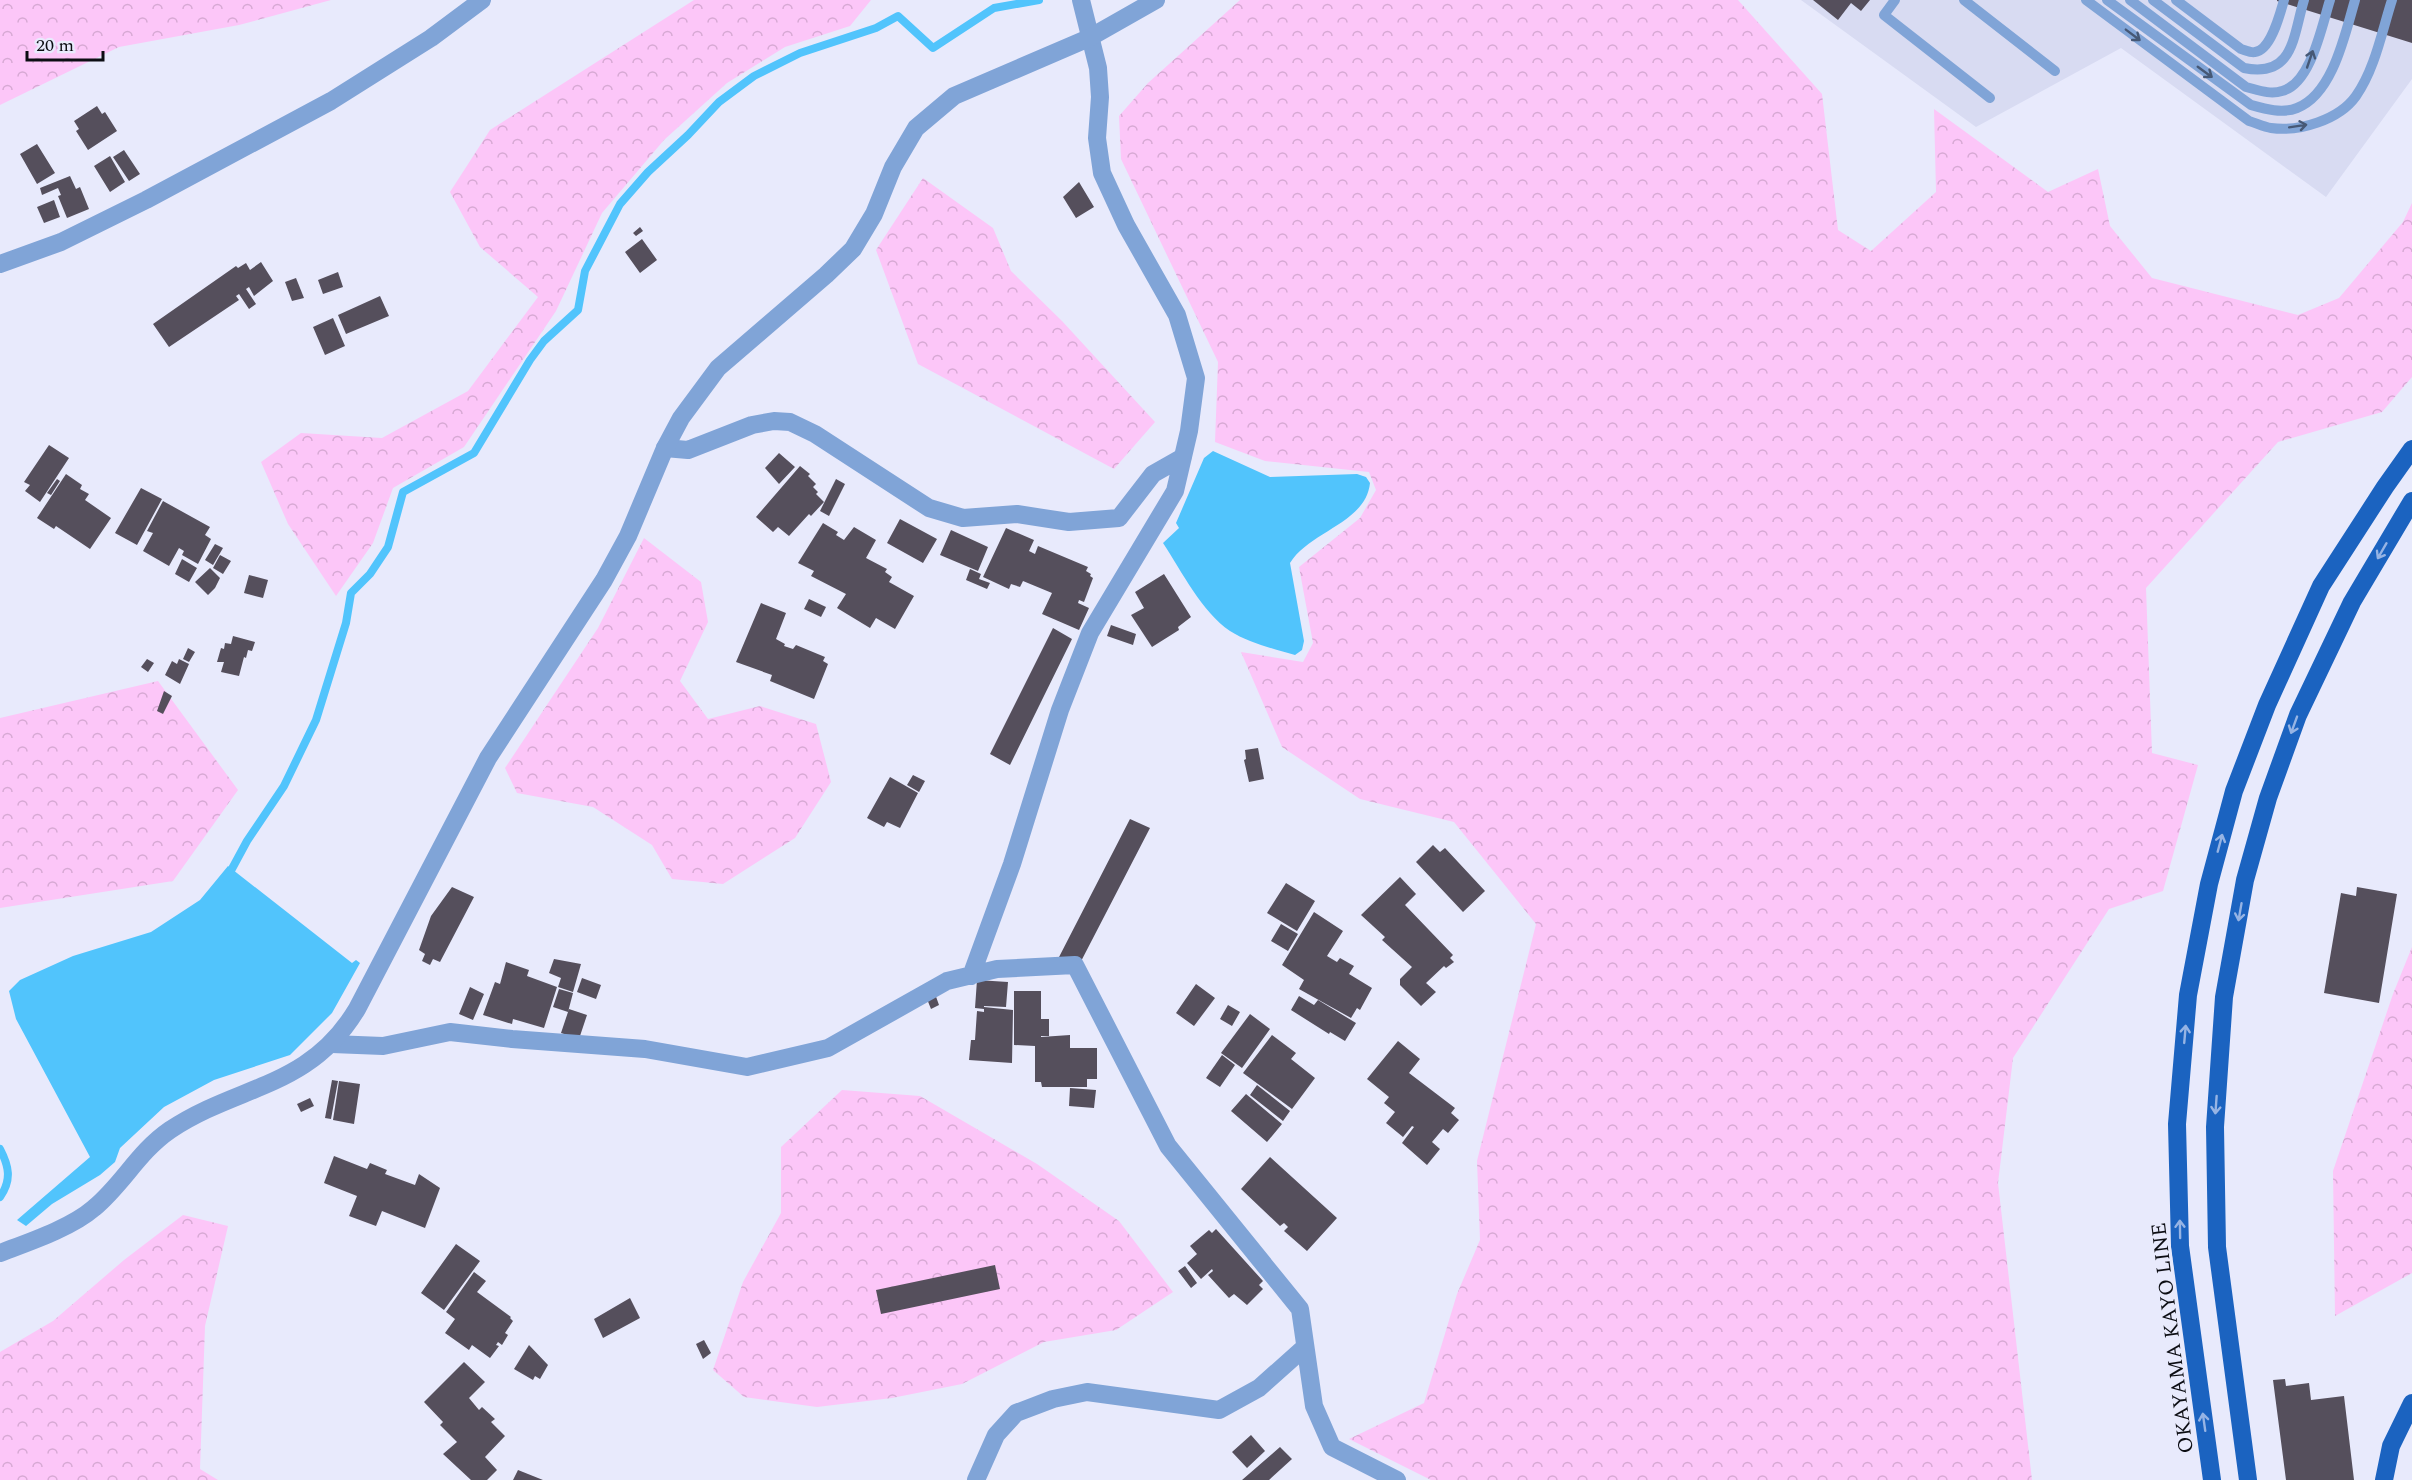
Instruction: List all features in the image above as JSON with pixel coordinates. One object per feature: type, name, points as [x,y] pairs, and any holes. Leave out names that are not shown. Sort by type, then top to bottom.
[{"type":"main road","name":"OKAYAMA KAYO LINE","points":[[2212,1480],[2180,1246],[2177,1124],[2188,995],[2210,884],[2234,791],[2267,705],[2321,586],[2412,449]]},
{"type":"main road","points":[[2248,1480],[2217,1247],[2215,1127],[2224,998],[2246,880],[2268,798],[2298,715],[2352,602],[2412,501]]},
{"type":"main road","points":[[2384,1480],[2391,1446],[2412,1403]]},
{"type":"street","points":[[0,264],[61,242],[146,200],[331,101],[431,38],[482,0]]},
{"type":"street","points":[[971,976],[1012,864],[1060,710],[1090,633],[1175,491],[1196,378],[1177,315],[1126,225],[1102,173],[1097,138],[1100,97],[1098,68],[1081,0]]},
{"type":"street","points":[[0,1253],[69,1224],[93,1210],[153,1142],[183,1122],[297,1071],[332,1044],[357,1009],[488,758],[604,580],[628,536],[665,448],[681,418],[718,368],[853,249],[874,214],[893,167],[916,128],[954,96],[1089,38],[1156,0]]},
{"type":"street","points":[[665,448],[688,450],[752,425],[774,421],[790,422],[815,434],[929,508],[963,518],[1017,514],[1069,522],[1119,518],[1153,474],[1183,457]]},
{"type":"street","points":[[332,1044],[383,1046],[450,1032],[512,1040],[645,1049],[747,1067],[828,1048],[947,981],[997,969],[1075,965],[1168,1146],[1300,1309],[1314,1406],[1332,1447],[1396,1480]]},
{"type":"street","points":[[976,1480],[996,1435],[1016,1413],[1053,1399],[1087,1392],[1219,1410],[1259,1388],[1305,1347]]},
{"type":"lane","points":[[1895,0],[1884,15],[1990,98]]},
{"type":"lane","points":[[1964,0],[2055,71]]},
{"type":"lane","points":[[2086,0],[2249,121],[2271,128],[2297,127],[2320,121],[2338,112],[2354,98],[2366,79],[2392,0]]},
{"type":"lane","points":[[2108,0],[2251,105],[2274,111],[2295,109],[2313,99],[2325,85],[2355,0]]},
{"type":"lane","points":[[2130,0],[2246,87],[2265,92],[2283,92],[2296,84],[2307,70],[2330,0]]},
{"type":"lane","points":[[2153,0],[2244,68],[2260,71],[2283,61],[2291,48],[2304,0]]},
{"type":"lane","points":[[2176,0],[2241,49],[2254,53],[2263,49],[2270,39],[2284,0]]},
{"type":"shaded area","points":[[1801,0],[2412,0],[2412,79],[2326,197],[2121,48],[1976,127]]},
{"type":"green space","points":[[0,0],[331,0],[239,25],[119,47],[0,105]]},
{"type":"green space","points":[[694,0],[871,0],[850,26],[785,47],[727,83],[664,140],[602,213],[556,311],[464,447],[393,488],[373,543],[336,596],[288,524],[261,462],[301,433],[382,438],[468,391],[538,297],[480,247],[450,192],[490,130]]},
{"type":"green space","points":[[1240,0],[1738,0],[1822,94],[1838,230],[1871,251],[1936,192],[1934,109],[2048,192],[2098,169],[2110,226],[2152,278],[2298,315],[2339,298],[2403,222],[2412,203],[2412,377],[2382,412],[2278,442],[2146,588],[2152,753],[2198,765],[2163,891],[2109,909],[2013,1058],[1998,1183],[2032,1480],[1431,1480],[1349,1439],[1424,1403],[1457,1294],[1480,1240],[1477,1161],[1536,924],[1454,822],[1360,799],[1282,747],[1241,652],[1303,662],[1313,643],[1299,567],[1360,518],[1376,490],[1369,472],[1265,461],[1215,442],[1218,362],[1121,159],[1119,116],[1148,83]]},
{"type":"green space","points":[[923,178],[993,228],[1011,271],[1062,321],[1155,422],[1114,469],[918,364],[876,250]]},
{"type":"green space","points":[[644,538],[701,582],[708,622],[680,681],[708,719],[760,706],[816,724],[831,782],[795,838],[723,884],[672,879],[652,845],[593,807],[517,793],[505,768],[598,628]]},
{"type":"green space","points":[[158,681],[238,790],[173,881],[0,908],[0,718]]},
{"type":"green space","points":[[2412,947],[2412,1273],[2335,1316],[2333,1171],[2393,994]]},
{"type":"green space","points":[[842,1090],[920,1096],[1037,1164],[1119,1221],[1173,1292],[1116,1330],[1044,1342],[962,1384],[892,1398],[817,1407],[744,1397],[713,1370],[743,1282],[781,1213],[781,1147]]},
{"type":"green space","points":[[183,1215],[228,1226],[205,1326],[200,1469],[218,1480],[0,1480],[0,1352],[53,1321],[124,1260]]},
{"type":"water","points":[[1213,451],[1270,477],[1357,474],[1366,477],[1370,483],[1366,497],[1359,508],[1310,543],[1290,563],[1304,641],[1302,650],[1295,655],[1245,639],[1220,623],[1193,591],[1163,543],[1179,528],[1176,523],[1204,458]]},
{"type":"water","points":[[228,866],[352,963],[356,960],[360,963],[332,1013],[290,1055],[214,1080],[164,1107],[120,1148],[115,1162],[100,1175],[52,1204],[26,1226],[17,1220],[90,1157],[16,1019],[9,991],[20,980],[73,956],[151,932],[200,900]]},
{"type":"building","points":[[1813,0],[1870,0],[1861,11],[1851,3],[1838,20]]},
{"type":"building","points":[[2412,0],[2412,43],[2277,1]]},
{"type":"building","points":[[97,106],[102,114],[105,112],[117,131],[88,150],[76,131],[79,129],[74,121]]},
{"type":"building","points":[[37,144],[55,173],[37,184],[20,154]]},
{"type":"building","points":[[124,150],[140,174],[129,181],[113,157]]},
{"type":"building","points":[[110,156],[125,182],[110,192],[94,166]]},
{"type":"building","points":[[70,176],[76,189],[80,187],[89,209],[67,218],[58,196],[61,195],[58,188],[42,195],[40,188]]},
{"type":"building","points":[[1079,182],[1094,207],[1076,218],[1063,197]]},
{"type":"building","points":[[54,200],[60,217],[44,223],[37,207]]},
{"type":"building","points":[[640,227],[643,231],[636,236],[633,233]]},
{"type":"building","points":[[642,239],[657,260],[640,273],[625,252]]},
{"type":"building","points":[[261,262],[273,281],[254,296],[249,287],[246,289],[256,304],[249,309],[239,294],[236,296],[239,300],[169,347],[153,324],[236,266],[238,268],[246,263],[250,270]]},
{"type":"building","points":[[338,272],[343,287],[323,294],[318,280]]},
{"type":"building","points":[[296,278],[304,298],[292,301],[285,282]]},
{"type":"building","points":[[380,296],[389,316],[346,334],[338,315]]},
{"type":"building","points":[[333,318],[345,346],[325,355],[313,327]]},
{"type":"building","points":[[49,445],[69,458],[40,502],[25,491],[30,485],[24,482]]},
{"type":"building","points":[[779,453],[795,467],[779,484],[765,468]]},
{"type":"building","points":[[800,466],[810,474],[808,476],[816,484],[813,487],[818,492],[816,494],[824,502],[811,516],[809,514],[789,536],[778,527],[773,532],[756,517]]},
{"type":"building","points":[[66,474],[82,485],[80,489],[89,494],[85,500],[111,518],[90,549],[56,526],[54,529],[37,518]]},
{"type":"building","points":[[57,479],[60,481],[51,495],[47,493]]},
{"type":"building","points":[[836,479],[845,484],[829,516],[820,511]]},
{"type":"building","points":[[141,488],[162,499],[137,545],[115,533]]},
{"type":"building","points":[[163,501],[210,527],[205,535],[211,539],[198,564],[182,555],[184,551],[179,548],[169,566],[143,551],[153,533],[147,531]]},
{"type":"building","points":[[900,519],[937,539],[923,563],[887,543]]},
{"type":"building","points":[[823,523],[838,532],[836,535],[844,540],[854,527],[876,540],[866,558],[887,569],[885,572],[892,577],[889,582],[914,596],[895,629],[876,618],[870,628],[837,608],[846,594],[811,576],[814,571],[798,563]]},
{"type":"building","points":[[1006,528],[1034,540],[1029,551],[1035,554],[1038,546],[1088,567],[1086,571],[1093,578],[1084,602],[1079,600],[1078,603],[1089,608],[1079,630],[1042,614],[1052,593],[1023,581],[1020,587],[1011,584],[1009,589],[983,577]]},
{"type":"building","points":[[951,530],[988,547],[978,571],[940,555]]},
{"type":"building","points":[[215,544],[223,548],[213,565],[205,560]]},
{"type":"building","points":[[220,555],[231,561],[223,574],[213,568]]},
{"type":"building","points":[[182,559],[197,568],[189,582],[175,574]]},
{"type":"building","points":[[210,568],[220,578],[208,595],[195,582]]},
{"type":"building","points":[[970,569],[981,574],[979,579],[990,583],[987,589],[966,580]]},
{"type":"building","points":[[1164,574],[1191,617],[1178,627],[1179,630],[1152,647],[1131,615],[1144,608],[1135,592]]},
{"type":"building","points":[[249,575],[268,580],[263,598],[244,593]]},
{"type":"building","points":[[809,599],[826,607],[821,617],[804,609]]},
{"type":"building","points":[[761,603],[786,613],[776,639],[785,644],[784,646],[793,649],[796,645],[825,657],[823,661],[828,664],[814,699],[770,681],[772,675],[736,662]]},
{"type":"building","points":[[1111,625],[1136,634],[1133,645],[1107,636]]},
{"type":"building","points":[[1053,628],[1072,639],[1010,765],[990,754]]},
{"type":"building","points":[[233,636],[255,642],[252,651],[248,650],[246,658],[244,657],[239,676],[221,672],[224,662],[217,662],[221,648],[224,649],[225,643],[231,644]]},
{"type":"building","points":[[188,648],[195,652],[189,662],[183,659]]},
{"type":"building","points":[[147,659],[154,663],[148,672],[141,667]]},
{"type":"building","points":[[179,659],[189,664],[180,684],[165,675],[172,661],[177,664]]},
{"type":"building","points":[[164,691],[172,696],[163,714],[157,711]]},
{"type":"building","points":[[1258,748],[1264,779],[1249,782],[1244,760],[1246,759],[1245,750]]},
{"type":"building","points":[[913,775],[925,781],[919,792],[907,785]]},
{"type":"building","points":[[890,777],[918,793],[900,828],[887,822],[884,827],[867,818]]},
{"type":"building","points":[[1130,819],[1150,828],[1077,969],[1058,959]]},
{"type":"building","points":[[1433,845],[1440,852],[1445,848],[1485,891],[1463,912],[1416,862]]},
{"type":"building","points":[[1400,877],[1416,894],[1405,905],[1453,955],[1450,958],[1454,962],[1446,968],[1444,966],[1426,983],[1436,992],[1421,1006],[1400,985],[1400,979],[1412,967],[1382,940],[1385,937],[1361,915]]},
{"type":"building","points":[[1286,883],[1315,901],[1297,931],[1267,913]]},
{"type":"building","points":[[452,887],[474,897],[440,962],[433,959],[430,965],[422,961],[425,954],[419,950],[431,916]]},
{"type":"building","points":[[2357,887],[2397,894],[2379,1003],[2324,993],[2341,893],[2356,896]]},
{"type":"building","points":[[1314,912],[1343,931],[1327,956],[1337,962],[1340,958],[1354,966],[1349,974],[1372,988],[1360,1010],[1357,1008],[1351,1018],[1299,989],[1304,980],[1282,965]]},
{"type":"building","points":[[1281,924],[1298,934],[1288,951],[1271,941]]},
{"type":"building","points":[[554,959],[581,964],[573,992],[558,987],[561,978],[549,973]]},
{"type":"building","points":[[506,962],[529,970],[527,976],[557,987],[544,1028],[513,1019],[512,1024],[483,1015],[495,982],[500,984]]},
{"type":"building","points":[[582,978],[601,985],[596,999],[577,992]]},
{"type":"building","points":[[977,980],[1008,982],[1006,1007],[975,1008]]},
{"type":"building","points":[[1196,984],[1215,998],[1194,1026],[1176,1013]]},
{"type":"building","points":[[470,987],[484,994],[473,1020],[459,1014]]},
{"type":"building","points":[[559,989],[573,993],[568,1012],[553,1007]]},
{"type":"building","points":[[934,991],[939,1005],[931,1009],[925,994]]},
{"type":"building","points":[[1014,991],[1041,991],[1041,1019],[1049,1019],[1049,1036],[1041,1037],[1070,1035],[1070,1048],[1097,1048],[1097,1079],[1087,1079],[1087,1087],[1042,1087],[1041,1082],[1035,1082],[1035,1046],[1014,1045]]},
{"type":"building","points":[[1299,996],[1314,1005],[1318,1000],[1356,1023],[1345,1041],[1330,1032],[1329,1034],[1291,1010]]},
{"type":"building","points":[[1228,1005],[1240,1012],[1232,1026],[1220,1019]]},
{"type":"building","points":[[984,1007],[1013,1010],[1012,1063],[969,1060],[971,1040],[975,1040],[977,1011],[984,1012]]},
{"type":"building","points":[[569,1009],[587,1015],[579,1039],[561,1033]]},
{"type":"building","points":[[1250,1014],[1270,1029],[1242,1068],[1221,1053]]},
{"type":"building","points":[[1272,1035],[1296,1053],[1291,1059],[1315,1078],[1292,1109],[1243,1073]]},
{"type":"building","points":[[1398,1041],[1420,1059],[1409,1073],[1455,1108],[1451,1113],[1459,1120],[1448,1133],[1443,1129],[1432,1142],[1440,1149],[1427,1165],[1402,1143],[1414,1127],[1412,1126],[1403,1137],[1386,1123],[1395,1112],[1384,1103],[1389,1097],[1367,1079]]},
{"type":"building","points":[[1222,1055],[1235,1065],[1220,1087],[1206,1078]]},
{"type":"building","points":[[332,1080],[338,1081],[331,1119],[325,1118]]},
{"type":"building","points":[[339,1081],[360,1084],[354,1124],[333,1120]]},
{"type":"building","points":[[1257,1085],[1290,1111],[1283,1121],[1250,1095]]},
{"type":"building","points":[[1070,1088],[1096,1090],[1094,1108],[1069,1106]]},
{"type":"building","points":[[1246,1094],[1282,1124],[1267,1142],[1231,1111]]},
{"type":"building","points":[[310,1098],[314,1106],[301,1112],[297,1104]]},
{"type":"building","points":[[334,1156],[367,1169],[370,1163],[387,1170],[385,1174],[415,1185],[419,1174],[440,1188],[425,1228],[382,1211],[376,1226],[349,1216],[357,1196],[324,1183]]},
{"type":"building","points":[[1270,1157],[1337,1218],[1307,1251],[1284,1231],[1288,1227],[1284,1223],[1280,1226],[1241,1189]]},
{"type":"building","points":[[1216,1229],[1263,1281],[1259,1285],[1263,1289],[1247,1305],[1234,1294],[1229,1298],[1208,1275],[1213,1271],[1212,1269],[1201,1279],[1187,1263],[1197,1254],[1190,1246],[1209,1230],[1212,1233]]},
{"type":"building","points":[[456,1244],[480,1261],[444,1310],[421,1293]]},
{"type":"building","points":[[995,1265],[1000,1289],[881,1314],[876,1290]]},
{"type":"building","points":[[1185,1266],[1197,1283],[1191,1288],[1178,1271]]},
{"type":"building","points":[[474,1272],[486,1281],[477,1292],[511,1317],[513,1321],[505,1333],[508,1335],[502,1345],[498,1342],[496,1345],[499,1346],[490,1358],[472,1345],[469,1350],[445,1333],[455,1319],[446,1312]]},
{"type":"building","points":[[630,1298],[640,1318],[603,1338],[594,1319]]},
{"type":"building","points":[[704,1340],[711,1353],[703,1359],[696,1344]]},
{"type":"building","points":[[529,1345],[548,1365],[540,1379],[535,1376],[533,1380],[514,1369]]},
{"type":"building","points":[[464,1362],[485,1382],[469,1398],[479,1410],[482,1407],[495,1419],[491,1422],[505,1436],[485,1457],[497,1470],[487,1480],[471,1480],[443,1454],[457,1442],[440,1425],[443,1422],[424,1402]]},
{"type":"building","points":[[2285,1379],[2286,1386],[2309,1383],[2311,1400],[2344,1396],[2354,1480],[2286,1480],[2273,1380]]},
{"type":"building","points":[[1251,1435],[1265,1451],[1247,1468],[1232,1452]]},
{"type":"building","points":[[1280,1447],[1292,1459],[1269,1480],[1242,1480]]},
{"type":"building","points":[[518,1470],[543,1480],[513,1480]]},
{"type":"waterway","points":[[227,878],[247,841],[284,786],[316,720],[346,623],[351,593],[370,574],[388,547],[403,492],[474,453],[530,360],[544,341],[578,310],[585,271],[620,204],[648,172],[719,102],[754,76],[800,53],[876,28],[898,16],[933,48],[994,8],[1039,0]]},
{"type":"waterway","points":[[0,1149],[8,1173],[8,1179],[0,1197]]}]
